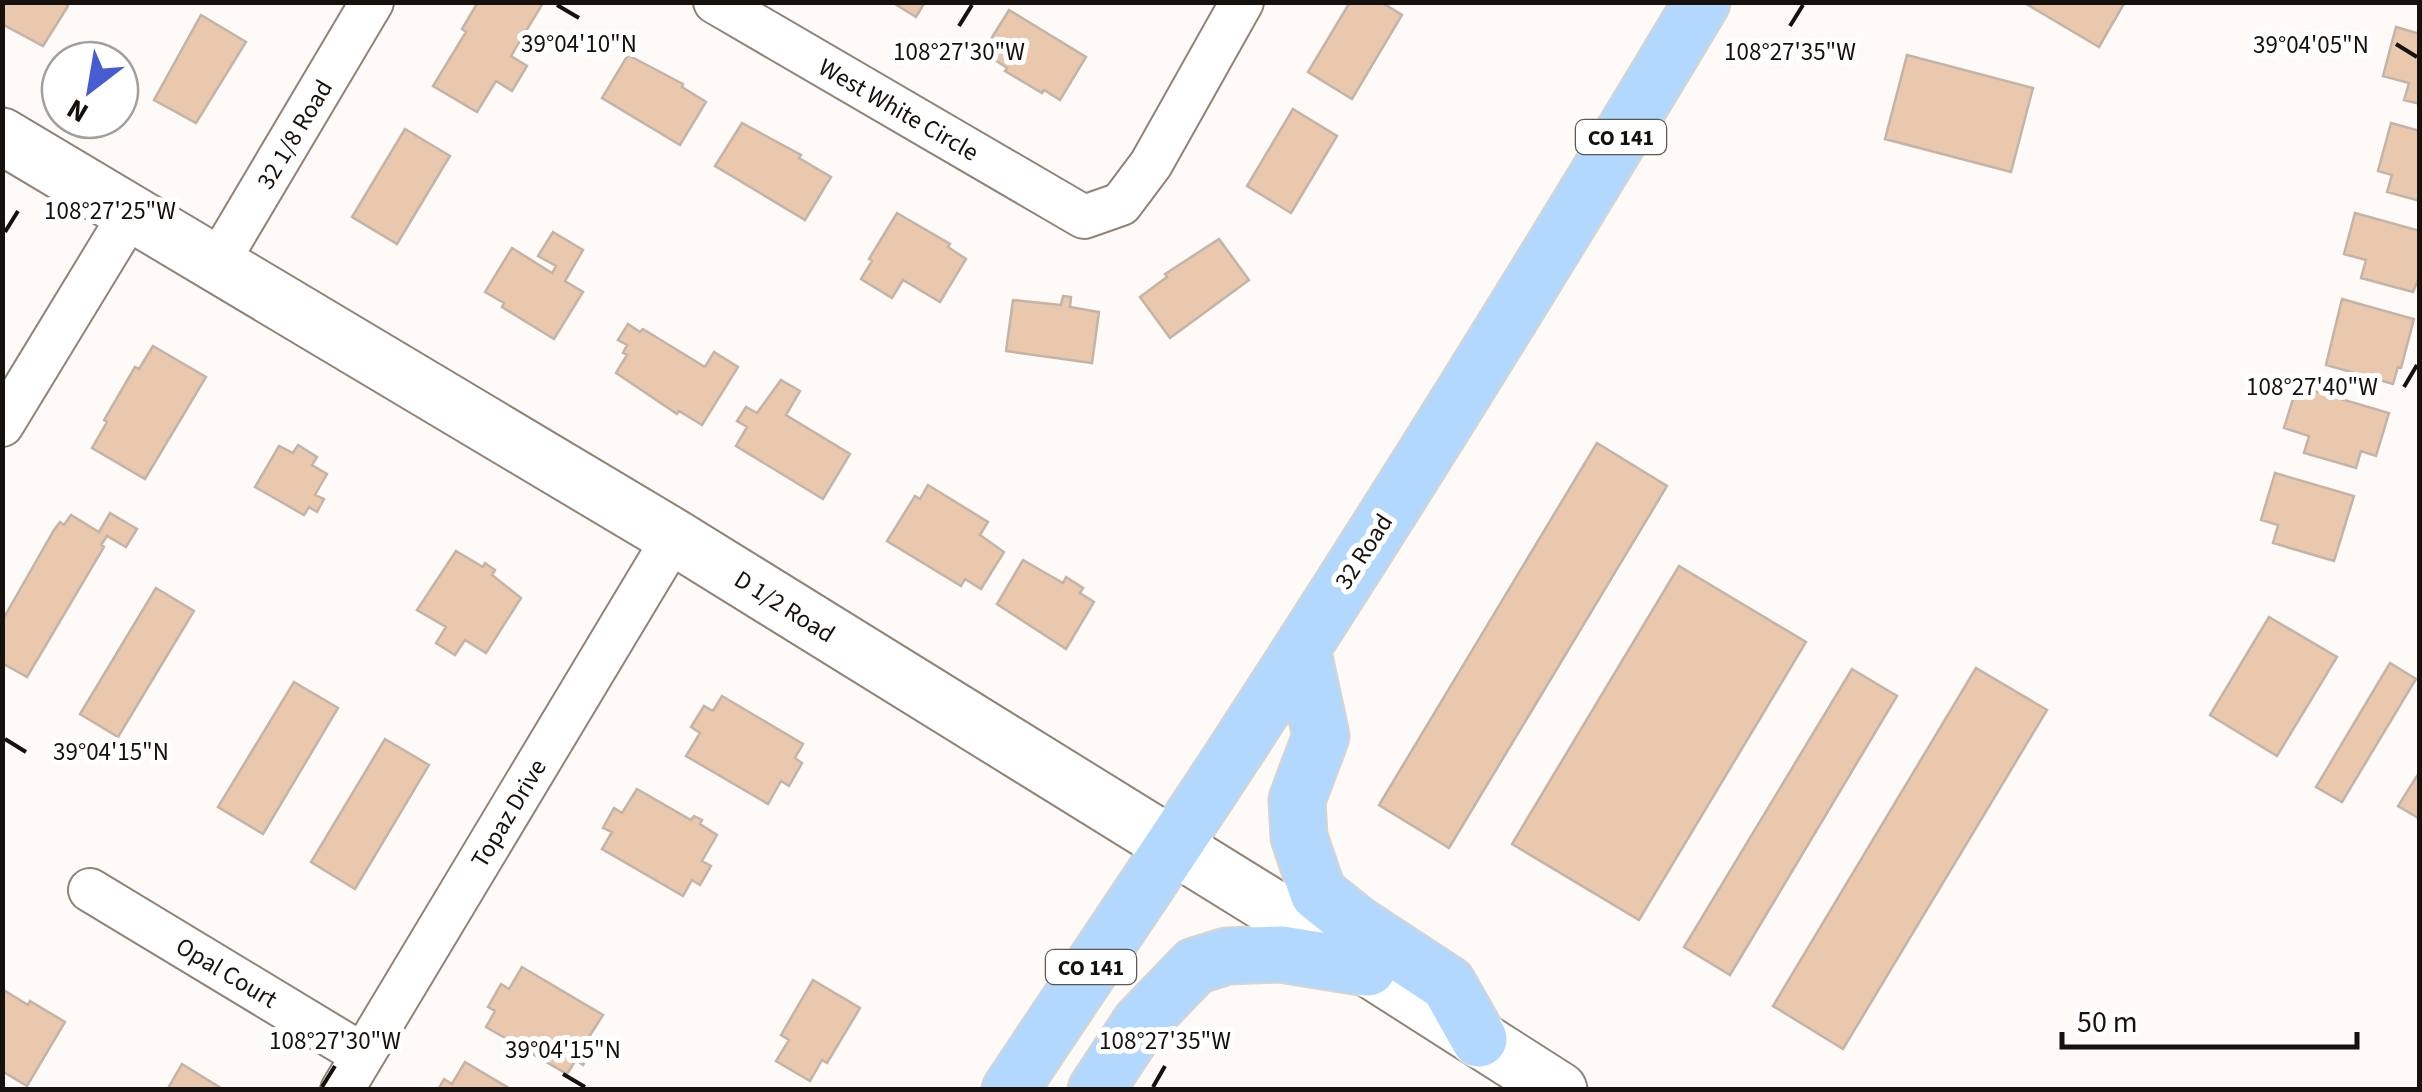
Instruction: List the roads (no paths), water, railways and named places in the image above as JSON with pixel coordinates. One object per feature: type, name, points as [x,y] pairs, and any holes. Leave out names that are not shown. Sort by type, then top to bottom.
[{"type":"main road","name":"32 Road","points":[[1010,1090],[1302,648],[1540,271],[1702,2]]},
{"type":"main road","name":"D 1/2 Road","points":[[2,136],[674,538],[1559,1090]]},
{"type":"main road","points":[[1302,648],[1320,736],[1298,800],[1298,837],[1318,893],[1358,925],[1448,984],[1479,1040]]},
{"type":"main road","points":[[1096,1090],[1140,1023],[1195,966],[1227,956],[1281,954],[1368,968]]},
{"type":"street","name":"32 1/8 Road","points":[[216,265],[372,2]]},
{"type":"street","name":"West White Circle","points":[[715,2],[1084,217],[1121,204],[1151,164],[1242,2]]},
{"type":"street","points":[[2,425],[131,213]]},
{"type":"street","name":"Topaz Drive","points":[[352,1072],[674,538]]},
{"type":"street","name":"Opal Court","points":[[90,890],[352,1072]]}]
